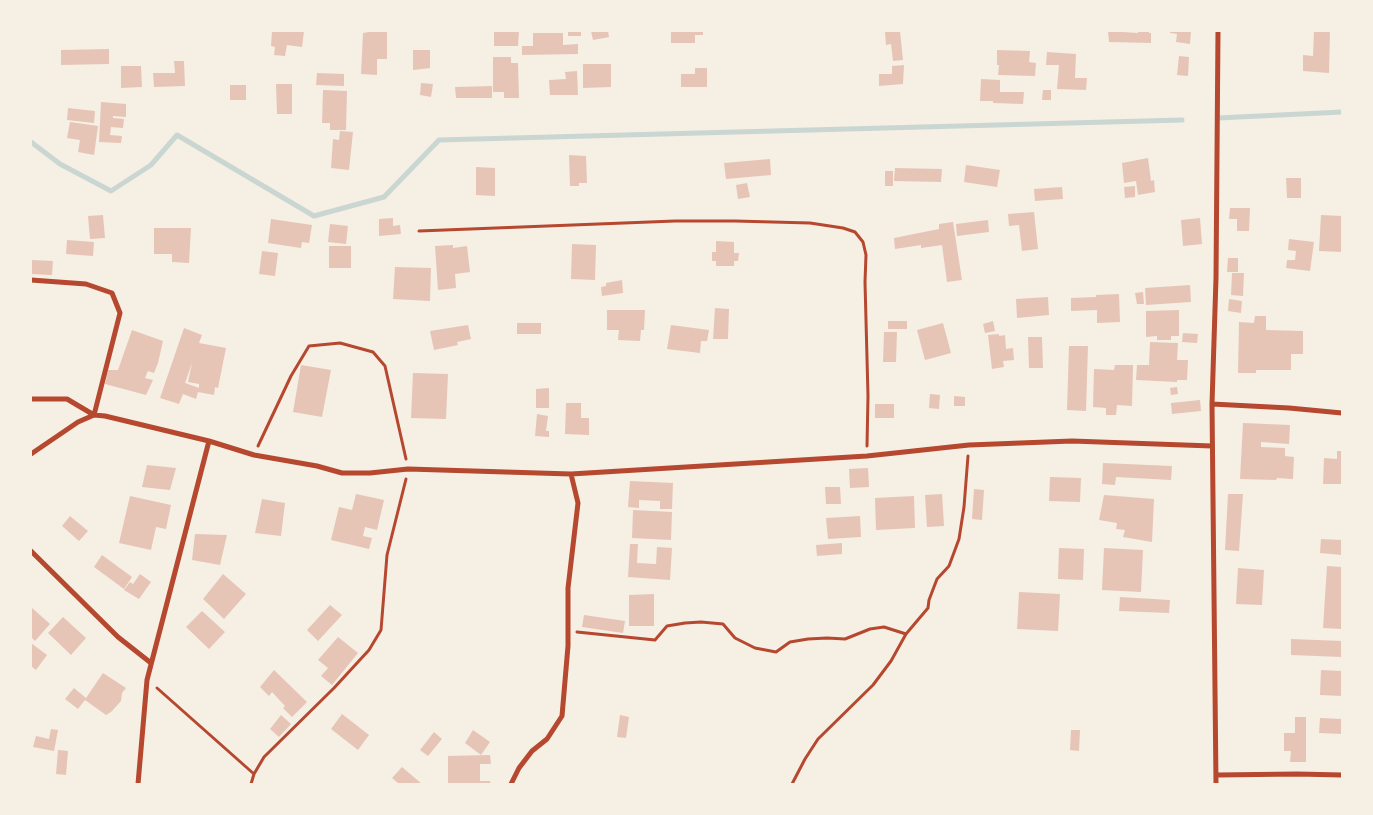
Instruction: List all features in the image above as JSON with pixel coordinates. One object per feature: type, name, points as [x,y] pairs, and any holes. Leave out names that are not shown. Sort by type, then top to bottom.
[{"type":"street","points":[[1216,784],[1212,404],[1216,278],[1218,31]]},
{"type":"street","points":[[31,280],[86,284],[112,293],[120,313],[94,415]]},
{"type":"street","points":[[31,399],[67,400],[94,415],[209,441],[254,455],[342,472],[370,473],[408,469],[571,474],[867,456],[969,445],[1072,440],[1212,446]]},
{"type":"street","points":[[1212,404],[1342,413]]},
{"type":"street","points":[[31,454],[78,422],[94,415]]},
{"type":"street","points":[[138,784],[147,680],[209,441]]},
{"type":"street","points":[[511,784],[532,751],[547,738],[562,716],[568,631],[568,588],[578,503],[571,474]]},
{"type":"street","points":[[31,551],[118,637],[151,663]]},
{"type":"street","points":[[1217,775],[1342,775]]},
{"type":"path","points":[[419,231],[675,221],[735,221],[810,223],[843,228],[855,232],[863,242],[866,255],[867,456]]},
{"type":"path","points":[[251,784],[254,774],[264,757],[292,731],[369,650],[382,630],[387,556],[408,469],[385,366],[373,352],[340,342],[309,346],[291,376],[254,455]]},
{"type":"path","points":[[792,784],[818,739],[873,686],[891,661],[906,634],[928,608],[937,579],[949,566],[959,539],[964,507],[969,445]]},
{"type":"path","points":[[568,631],[655,640],[667,626],[701,622],[723,624],[735,638],[755,648],[776,652],[790,642],[808,639],[846,639],[870,629],[884,627],[906,634]]},
{"type":"path","points":[[147,680],[254,774]]},
{"type":"building","points":[[272,31],[304,31],[302,47],[287,45],[285,56],[274,55],[275,47],[271,46]]},
{"type":"building","points":[[387,31],[387,59],[377,59],[377,75],[361,74],[363,33]]},
{"type":"building","points":[[494,31],[519,31],[518,46],[494,46]]},
{"type":"building","points":[[568,31],[581,31],[581,36],[568,36]]},
{"type":"building","points":[[591,31],[608,31],[609,37],[593,40]]},
{"type":"building","points":[[671,31],[703,31],[703,35],[695,35],[695,43],[671,43]]},
{"type":"building","points":[[900,31],[903,60],[893,61],[891,44],[886,45],[885,32]]},
{"type":"building","points":[[1108,31],[1138,33],[1138,31],[1149,31],[1151,33],[1151,43],[1109,42]]},
{"type":"building","points":[[1170,31],[1191,31],[1190,44],[1176,42],[1177,34],[1170,33]]},
{"type":"building","points":[[1314,31],[1330,31],[1329,73],[1303,71],[1303,55],[1313,56]]},
{"type":"building","points":[[533,33],[563,33],[563,45],[578,44],[578,54],[522,55],[522,46],[533,46]]},
{"type":"building","points":[[109,49],[109,64],[61,65],[61,50]]},
{"type":"building","points":[[413,50],[430,50],[430,68],[413,70]]},
{"type":"building","points":[[997,50],[1030,51],[1029,62],[1036,63],[1035,76],[998,75]]},
{"type":"building","points":[[1047,52],[1076,54],[1075,78],[1087,78],[1086,90],[1057,89],[1059,65],[1046,65]]},
{"type":"building","points":[[1179,56],[1189,57],[1188,76],[1177,75]]},
{"type":"building","points":[[493,57],[511,57],[511,63],[518,63],[519,98],[504,98],[504,92],[493,92]]},
{"type":"building","points":[[174,61],[184,61],[185,86],[154,87],[153,73],[175,73]]},
{"type":"building","points":[[583,64],[611,64],[611,87],[583,88]]},
{"type":"building","points":[[904,65],[903,84],[879,86],[879,74],[892,74],[892,66]]},
{"type":"building","points":[[121,66],[141,66],[142,87],[121,88]]},
{"type":"building","points":[[695,68],[707,68],[707,87],[681,87],[681,74],[695,74]]},
{"type":"building","points":[[577,71],[578,95],[550,95],[549,80],[566,79],[565,72]]},
{"type":"building","points":[[317,73],[344,74],[344,86],[316,85]]},
{"type":"building","points":[[981,79],[1000,80],[1000,92],[1024,92],[1023,104],[980,101]]},
{"type":"building","points":[[421,83],[433,84],[431,97],[420,95]]},
{"type":"building","points":[[276,84],[292,84],[292,114],[277,114]]},
{"type":"building","points":[[230,85],[246,85],[246,100],[230,100]]},
{"type":"building","points":[[492,86],[492,98],[456,98],[455,87]]},
{"type":"building","points":[[323,90],[347,91],[346,130],[330,130],[330,123],[322,123]]},
{"type":"building","points":[[1043,90],[1051,90],[1051,100],[1042,100]]},
{"type":"building","points":[[101,102],[126,104],[126,117],[113,116],[113,118],[124,119],[123,128],[111,127],[110,135],[122,136],[121,143],[99,142]]},
{"type":"building","points":[[68,108],[95,111],[94,123],[67,120]]},
{"type":"building","points":[[70,122],[98,126],[94,155],[78,152],[80,140],[67,138]]},
{"type":"building","points":[[340,131],[353,132],[349,170],[331,168],[333,139],[339,140]]},
{"type":"building","points":[[569,155],[586,156],[587,183],[579,183],[579,186],[570,186]]},
{"type":"building","points":[[1148,158],[1151,181],[1154,180],[1155,192],[1138,195],[1136,181],[1124,183],[1122,163]]},
{"type":"building","points":[[770,159],[771,175],[726,179],[724,163]]},
{"type":"building","points":[[966,165],[1000,170],[997,187],[964,182]]},
{"type":"building","points":[[476,167],[495,168],[495,196],[476,195]]},
{"type":"building","points":[[895,168],[942,169],[941,182],[894,181]]},
{"type":"building","points":[[885,171],[893,171],[893,186],[885,186]]},
{"type":"building","points":[[1286,178],[1301,178],[1301,198],[1287,198]]},
{"type":"building","points":[[747,183],[750,197],[738,199],[736,185]]},
{"type":"building","points":[[1135,186],[1135,197],[1125,198],[1124,187]]},
{"type":"building","points":[[1062,187],[1063,199],[1035,201],[1034,189]]},
{"type":"building","points":[[1230,208],[1250,208],[1249,231],[1237,231],[1237,219],[1229,219]]},
{"type":"building","points":[[1034,212],[1038,249],[1022,251],[1019,225],[1009,226],[1008,214]]},
{"type":"building","points":[[103,215],[105,238],[90,239],[88,216]]},
{"type":"building","points":[[1321,215],[1342,216],[1342,252],[1319,251]]},
{"type":"building","points":[[393,218],[393,226],[400,225],[401,234],[379,236],[379,219]]},
{"type":"building","points":[[1200,218],[1202,244],[1183,246],[1181,220]]},
{"type":"building","points":[[271,219],[312,225],[309,243],[302,242],[301,248],[268,243]]},
{"type":"building","points":[[988,220],[989,232],[957,236],[956,224]]},
{"type":"building","points":[[953,222],[962,280],[947,282],[942,245],[921,248],[921,245],[895,249],[894,238],[939,229],[939,224]]},
{"type":"building","points":[[330,224],[348,226],[346,244],[328,242]]},
{"type":"building","points":[[154,228],[191,228],[189,263],[172,262],[172,254],[154,254]]},
{"type":"building","points":[[1289,239],[1314,242],[1310,271],[1286,268],[1287,260],[1295,260],[1296,251],[1288,250]]},
{"type":"building","points":[[67,240],[94,242],[93,256],[66,254]]},
{"type":"building","points":[[716,241],[734,242],[734,253],[739,253],[738,261],[734,261],[734,266],[716,266],[716,261],[712,261],[712,252],[716,252]]},
{"type":"building","points":[[572,244],[596,245],[595,280],[571,279]]},
{"type":"building","points":[[453,245],[453,248],[467,246],[470,272],[455,274],[456,288],[438,290],[435,246]]},
{"type":"building","points":[[329,246],[351,246],[351,268],[329,268]]},
{"type":"building","points":[[262,251],[278,253],[275,276],[259,274]]},
{"type":"building","points":[[1228,258],[1238,258],[1238,272],[1227,272]]},
{"type":"building","points":[[31,260],[53,261],[52,275],[31,274]]},
{"type":"building","points":[[395,267],[431,268],[430,301],[393,299]]},
{"type":"building","points":[[1232,273],[1244,273],[1243,296],[1231,295]]},
{"type":"building","points":[[622,280],[623,293],[602,296],[601,287],[606,286],[606,283]]},
{"type":"building","points":[[1190,285],[1191,302],[1146,305],[1145,288]]},
{"type":"building","points":[[1143,292],[1144,304],[1137,304],[1135,293]]},
{"type":"building","points":[[1119,294],[1120,322],[1097,323],[1097,310],[1071,311],[1071,298]]},
{"type":"building","points":[[1048,297],[1049,315],[1017,318],[1016,299]]},
{"type":"building","points":[[1229,299],[1242,301],[1241,313],[1228,311]]},
{"type":"building","points":[[715,308],[729,309],[728,339],[713,339]]},
{"type":"building","points":[[607,310],[645,310],[644,330],[641,330],[640,341],[618,340],[619,330],[607,330]]},
{"type":"building","points":[[1179,310],[1179,336],[1171,336],[1171,340],[1157,340],[1157,336],[1146,337],[1146,311]]},
{"type":"building","points":[[1255,316],[1266,316],[1266,330],[1303,331],[1303,354],[1291,354],[1291,370],[1256,370],[1256,373],[1238,373],[1239,322],[1254,323]]},
{"type":"building","points":[[888,321],[907,321],[907,329],[888,329]]},
{"type":"building","points":[[993,321],[995,331],[985,333],[983,324]]},
{"type":"building","points":[[517,323],[541,323],[541,334],[517,334]]},
{"type":"building","points":[[943,323],[951,353],[925,360],[917,330]]},
{"type":"building","points":[[468,325],[471,339],[457,342],[458,345],[434,350],[430,331]]},
{"type":"building","points":[[671,325],[709,330],[707,341],[701,341],[700,353],[667,349]]},
{"type":"building","points":[[184,328],[202,335],[199,343],[226,348],[218,388],[215,387],[214,395],[198,392],[196,399],[183,394],[179,404],[160,398]],"holes":[[[192,363],[188,382],[199,384],[199,388],[185,383]]]},
{"type":"building","points":[[132,330],[163,341],[154,373],[148,371],[145,378],[153,380],[146,395],[105,384],[108,370],[118,370]]},
{"type":"building","points":[[884,332],[897,332],[896,362],[883,362]]},
{"type":"building","points":[[1183,333],[1198,334],[1197,343],[1182,342]]},
{"type":"building","points":[[999,334],[999,336],[1005,335],[1006,349],[1013,348],[1014,360],[1003,361],[1004,367],[992,369],[988,335]]},
{"type":"building","points":[[1028,337],[1042,337],[1043,368],[1029,368]]},
{"type":"building","points":[[1150,342],[1178,343],[1177,360],[1188,360],[1187,380],[1177,380],[1177,382],[1136,380],[1137,365],[1149,365]]},
{"type":"building","points":[[1069,346],[1088,346],[1086,411],[1067,410]]},
{"type":"building","points":[[301,365],[331,370],[322,417],[293,412]]},
{"type":"building","points":[[1115,365],[1133,365],[1132,406],[1117,405],[1116,415],[1106,415],[1106,408],[1093,407],[1094,369],[1114,370]]},
{"type":"building","points":[[413,373],[448,374],[446,419],[411,418]]},
{"type":"building","points":[[1177,387],[1178,394],[1171,395],[1170,388]]},
{"type":"building","points":[[549,388],[549,408],[536,408],[536,389]]},
{"type":"building","points":[[930,394],[940,395],[939,409],[929,408]]},
{"type":"building","points":[[954,396],[965,397],[965,406],[954,406]]},
{"type":"building","points":[[1200,400],[1201,411],[1172,414],[1171,403]]},
{"type":"building","points":[[566,403],[581,403],[581,418],[589,418],[589,435],[565,434]]},
{"type":"building","points":[[875,404],[894,404],[894,418],[875,418]]},
{"type":"building","points":[[537,414],[548,416],[546,431],[549,431],[549,437],[535,436]]},
{"type":"building","points":[[1243,423],[1290,425],[1289,444],[1261,442],[1261,447],[1285,448],[1285,456],[1294,457],[1293,479],[1240,479]]},
{"type":"building","points":[[1337,451],[1342,451],[1342,484],[1323,484],[1324,458],[1337,459]]},
{"type":"building","points":[[1103,463],[1172,466],[1171,480],[1116,477],[1115,485],[1102,484]]},
{"type":"building","points":[[147,465],[176,468],[170,490],[142,487]]},
{"type":"building","points":[[868,468],[869,487],[850,488],[849,469]]},
{"type":"building","points":[[1050,477],[1081,478],[1080,502],[1049,501]]},
{"type":"building","points":[[630,481],[673,483],[672,509],[660,509],[660,501],[639,500],[639,508],[628,507]]},
{"type":"building","points":[[825,487],[840,487],[841,504],[826,504]]},
{"type":"building","points":[[974,489],[984,490],[982,520],[972,519]]},
{"type":"building","points":[[356,494],[384,500],[377,530],[365,527],[363,536],[372,538],[369,549],[331,540],[339,507],[352,510]]},
{"type":"building","points":[[942,494],[944,526],[927,527],[925,495]]},
{"type":"building","points":[[1228,494],[1243,494],[1239,551],[1225,550]]},
{"type":"building","points":[[1104,495],[1154,499],[1152,542],[1123,537],[1125,530],[1116,529],[1117,523],[1099,520]]},
{"type":"building","points":[[130,496],[171,505],[166,529],[156,527],[151,550],[119,543]]},
{"type":"building","points":[[914,496],[915,528],[876,530],[875,498]]},
{"type":"building","points":[[262,499],[285,503],[281,536],[255,533]]},
{"type":"building","points":[[633,510],[672,512],[671,540],[632,538]]},
{"type":"building","points":[[70,516],[88,531],[79,541],[62,526]]},
{"type":"building","points":[[860,516],[861,537],[828,539],[826,518]]},
{"type":"building","points":[[195,534],[227,535],[220,565],[192,560]]},
{"type":"building","points":[[1321,539],[1342,540],[1342,555],[1320,553]]},
{"type":"building","points":[[842,543],[842,554],[817,556],[816,545]]},
{"type":"building","points":[[630,544],[638,544],[637,563],[656,564],[657,547],[672,548],[670,580],[628,577]]},
{"type":"building","points":[[1059,548],[1084,549],[1083,580],[1058,579]]},
{"type":"building","points":[[1104,548],[1143,550],[1141,592],[1102,590]]},
{"type":"building","points":[[102,555],[132,577],[124,589],[94,567]]},
{"type":"building","points":[[1327,566],[1342,567],[1342,629],[1323,628]]},
{"type":"building","points":[[1238,568],[1264,570],[1262,605],[1236,604]]},
{"type":"building","points":[[140,574],[151,582],[139,599],[124,590],[130,582],[133,584]]},
{"type":"building","points":[[223,574],[246,594],[224,619],[203,599]]},
{"type":"building","points":[[1019,592],[1060,594],[1058,631],[1017,629]]},
{"type":"building","points":[[654,594],[654,626],[629,626],[629,595]]},
{"type":"building","points":[[1120,597],[1170,600],[1169,613],[1119,611]]},
{"type":"building","points":[[330,605],[342,615],[318,641],[307,630]]},
{"type":"building","points":[[31,607],[50,624],[35,641],[31,637]]},
{"type":"building","points":[[202,611],[225,632],[209,649],[186,627]]},
{"type":"building","points":[[584,615],[625,621],[623,633],[582,627]]},
{"type":"building","points":[[63,617],[86,638],[71,655],[48,633]]},
{"type":"building","points":[[338,637],[358,653],[332,685],[321,676],[328,668],[318,660]]},
{"type":"building","points":[[1291,639],[1342,641],[1342,657],[1291,655]]},
{"type":"building","points":[[31,643],[47,655],[36,670],[31,666]]},
{"type":"building","points":[[274,670],[307,702],[292,717],[272,692],[269,696],[260,687]]},
{"type":"building","points":[[1321,670],[1342,671],[1342,696],[1320,695]]},
{"type":"building","points":[[103,673],[126,688],[122,693],[121,701],[111,712],[106,715],[85,700],[78,709],[65,699],[74,688],[86,698]]},
{"type":"building","points":[[342,714],[369,735],[358,750],[331,729]]},
{"type":"building","points":[[281,715],[291,724],[279,737],[270,729]]},
{"type":"building","points":[[620,715],[629,717],[626,738],[617,737]]},
{"type":"building","points":[[1295,717],[1306,717],[1306,762],[1290,762],[1291,751],[1284,751],[1284,733],[1295,733]]},
{"type":"building","points":[[1320,718],[1342,719],[1342,734],[1319,733]]},
{"type":"building","points":[[51,729],[58,730],[54,751],[33,747],[36,736],[49,739]]},
{"type":"building","points":[[473,730],[490,742],[481,755],[465,743]]},
{"type":"building","points":[[1071,730],[1080,730],[1079,751],[1070,750]]},
{"type":"building","points":[[434,732],[442,739],[428,756],[420,750]]},
{"type":"building","points":[[58,750],[68,751],[66,775],[56,774]]},
{"type":"building","points":[[490,755],[491,764],[480,764],[480,781],[490,781],[491,784],[448,784],[448,756]]},
{"type":"building","points":[[402,767],[422,784],[399,784],[392,778]]},
{"type":"waterway","points":[[1218,118],[1342,112]]},
{"type":"waterway","points":[[31,142],[60,164],[111,191],[151,165],[177,135],[314,216],[384,197],[439,140],[1182,120]]}]
